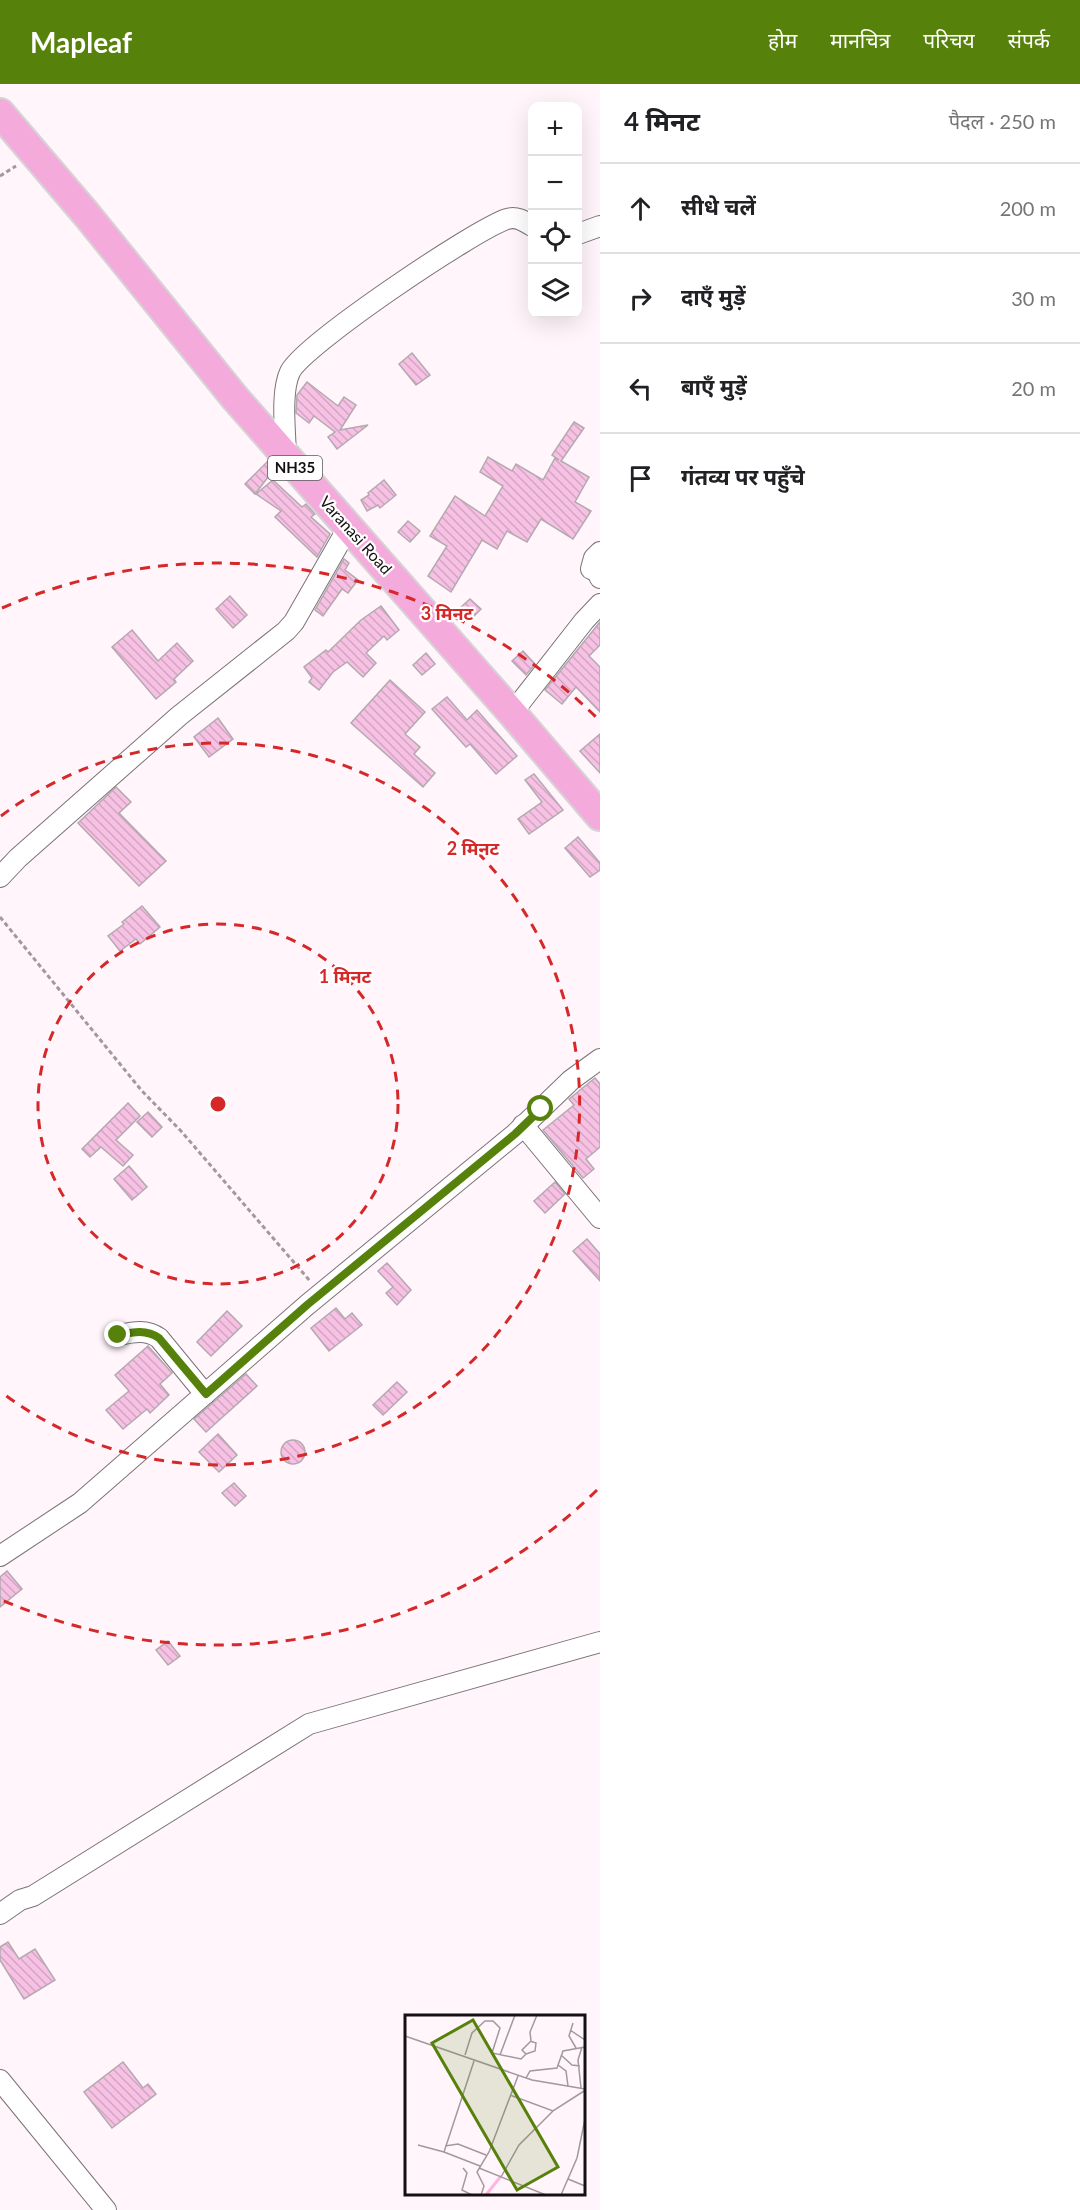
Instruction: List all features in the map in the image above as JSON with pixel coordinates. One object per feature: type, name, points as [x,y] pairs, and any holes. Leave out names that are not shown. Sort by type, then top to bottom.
[{"type":"highway","name":"Varanasi Road","points":[[0,113],[286,459],[349,526],[600,816]]},
{"type":"street","points":[[286,459],[285,388],[291,370],[303,356],[453,249],[506,220],[517,218],[528,224]]},
{"type":"street","points":[[582,233],[600,226]]},
{"type":"street","points":[[0,877],[18,858],[180,716],[286,631],[294,622],[349,526]]},
{"type":"street","points":[[600,552],[594,558],[591,570],[597,571],[600,578]]},
{"type":"street","points":[[512,713],[600,604]]},
{"type":"street","points":[[0,1556],[80,1503],[320,1294],[515,1134],[571,1080],[600,1059]]},
{"type":"street","points":[[523,1125],[600,1218]]},
{"type":"street","points":[[118,1335],[152,1333],[159,1338],[206,1394]]},
{"type":"street","points":[[0,1914],[20,1900],[33,1896],[309,1724],[600,1642]]},
{"type":"street","points":[[0,2080],[106,2210]]},
{"type":"path","points":[[0,917],[142,1091],[181,1131],[320,1294]]},
{"type":"building","points":[[412,353],[430,375],[416,385],[399,364]]},
{"type":"building","points":[[307,382],[338,406],[344,397],[356,405],[340,430],[368,425],[337,449],[328,437],[335,432],[314,416],[309,423],[296,413],[297,395]]},
{"type":"building","points":[[574,422],[584,428],[561,461],[589,477],[575,502],[591,511],[573,539],[541,519],[527,542],[507,531],[497,549],[482,540],[451,592],[428,576],[447,546],[430,536],[455,496],[485,516],[503,486],[480,472],[488,457],[512,471],[516,464],[543,480],[555,458],[559,460],[552,455]]},
{"type":"building","points":[[268,461],[275,468],[255,494],[245,484]]},
{"type":"building","points":[[273,480],[302,507],[306,504],[315,514],[311,517],[330,534],[317,557],[275,517],[281,511],[256,494]]},
{"type":"building","points":[[384,480],[396,495],[380,508],[378,505],[367,511],[361,500]]},
{"type":"building","points":[[408,521],[420,531],[410,542],[398,532]]},
{"type":"building","points":[[344,559],[349,563],[345,570],[358,580],[348,593],[342,589],[323,616],[315,610]]},
{"type":"building","points":[[230,596],[247,615],[233,628],[216,609]]},
{"type":"building","points":[[470,599],[481,609],[471,619],[460,608]]},
{"type":"building","points":[[381,606],[399,630],[387,640],[384,636],[366,653],[376,663],[363,677],[347,662],[333,672],[319,690],[309,682],[312,678],[304,667],[326,650],[328,652],[361,620]]},
{"type":"building","points":[[600,622],[600,645],[589,656],[600,667],[600,712],[576,687],[562,704],[545,690]]},
{"type":"building","points":[[132,630],[158,661],[177,643],[193,661],[174,679],[176,682],[156,699],[112,647]]},
{"type":"building","points":[[523,651],[535,664],[526,675],[512,661]]},
{"type":"building","points":[[426,653],[435,664],[422,675],[413,665]]},
{"type":"building","points":[[390,680],[425,712],[405,734],[420,747],[414,754],[435,773],[423,787],[351,723]]},
{"type":"building","points":[[447,697],[467,720],[477,710],[517,756],[496,774],[470,744],[466,747],[432,709]]},
{"type":"building","points":[[218,718],[233,739],[209,757],[194,737]]},
{"type":"building","points":[[600,734],[600,773],[580,751]]},
{"type":"building","points":[[534,774],[563,810],[529,834],[518,819],[542,802],[525,780]]},
{"type":"building","points":[[116,787],[131,802],[119,813],[166,861],[139,886],[78,823]]},
{"type":"building","points":[[578,837],[600,863],[600,870],[590,877],[565,848]]},
{"type":"building","points":[[142,906],[160,927],[140,944],[136,939],[120,951],[108,936]]},
{"type":"building","points":[[595,1078],[600,1084],[600,1147],[586,1159],[594,1169],[583,1178],[543,1130],[574,1105],[569,1099]]},
{"type":"building","points":[[128,1103],[140,1116],[116,1140],[133,1155],[123,1166],[101,1147],[90,1157],[82,1149]]},
{"type":"building","points":[[148,1112],[162,1127],[152,1137],[137,1122]]},
{"type":"building","points":[[129,1166],[147,1187],[132,1200],[114,1179]]},
{"type":"building","points":[[555,1182],[565,1194],[545,1213],[534,1201]]},
{"type":"building","points":[[587,1239],[600,1254],[600,1281],[573,1251]]},
{"type":"building","points":[[387,1263],[411,1290],[397,1305],[386,1293],[393,1287],[378,1271]]},
{"type":"building","points":[[336,1308],[345,1319],[352,1313],[362,1325],[329,1351],[311,1328]]},
{"type":"building","points":[[227,1311],[242,1326],[211,1356],[197,1342]]},
{"type":"building","points":[[148,1346],[172,1373],[160,1384],[169,1395],[150,1413],[147,1409],[123,1429],[106,1410],[129,1391],[115,1375]]},
{"type":"building","points":[[246,1374],[257,1386],[206,1432],[194,1419]]},
{"type":"building","points":[[397,1382],[407,1392],[383,1415],[373,1405]]},
{"type":"building","points":[[218,1434],[237,1455],[219,1472],[199,1452]]},
{"type":"building","points":[[293,1440],[301,1444],[305,1452],[301,1460],[293,1464],[285,1460],[281,1452],[285,1444]]},
{"type":"building","points":[[234,1483],[246,1496],[235,1506],[222,1493]]},
{"type":"building","points":[[7,1571],[22,1589],[0,1607],[0,1577]]},
{"type":"building","points":[[168,1641],[180,1656],[168,1665],[156,1650]]},
{"type":"building","points":[[8,1942],[19,1959],[35,1949],[55,1980],[24,1999],[0,1960],[0,1947]]},
{"type":"building","points":[[123,2062],[143,2088],[148,2084],[156,2094],[112,2128],[84,2092]]},
{"type":"route","points":[[118,1335],[132,1332],[152,1333],[165,1344],[206,1394],[307,1305],[515,1134],[541,1109]]}]
